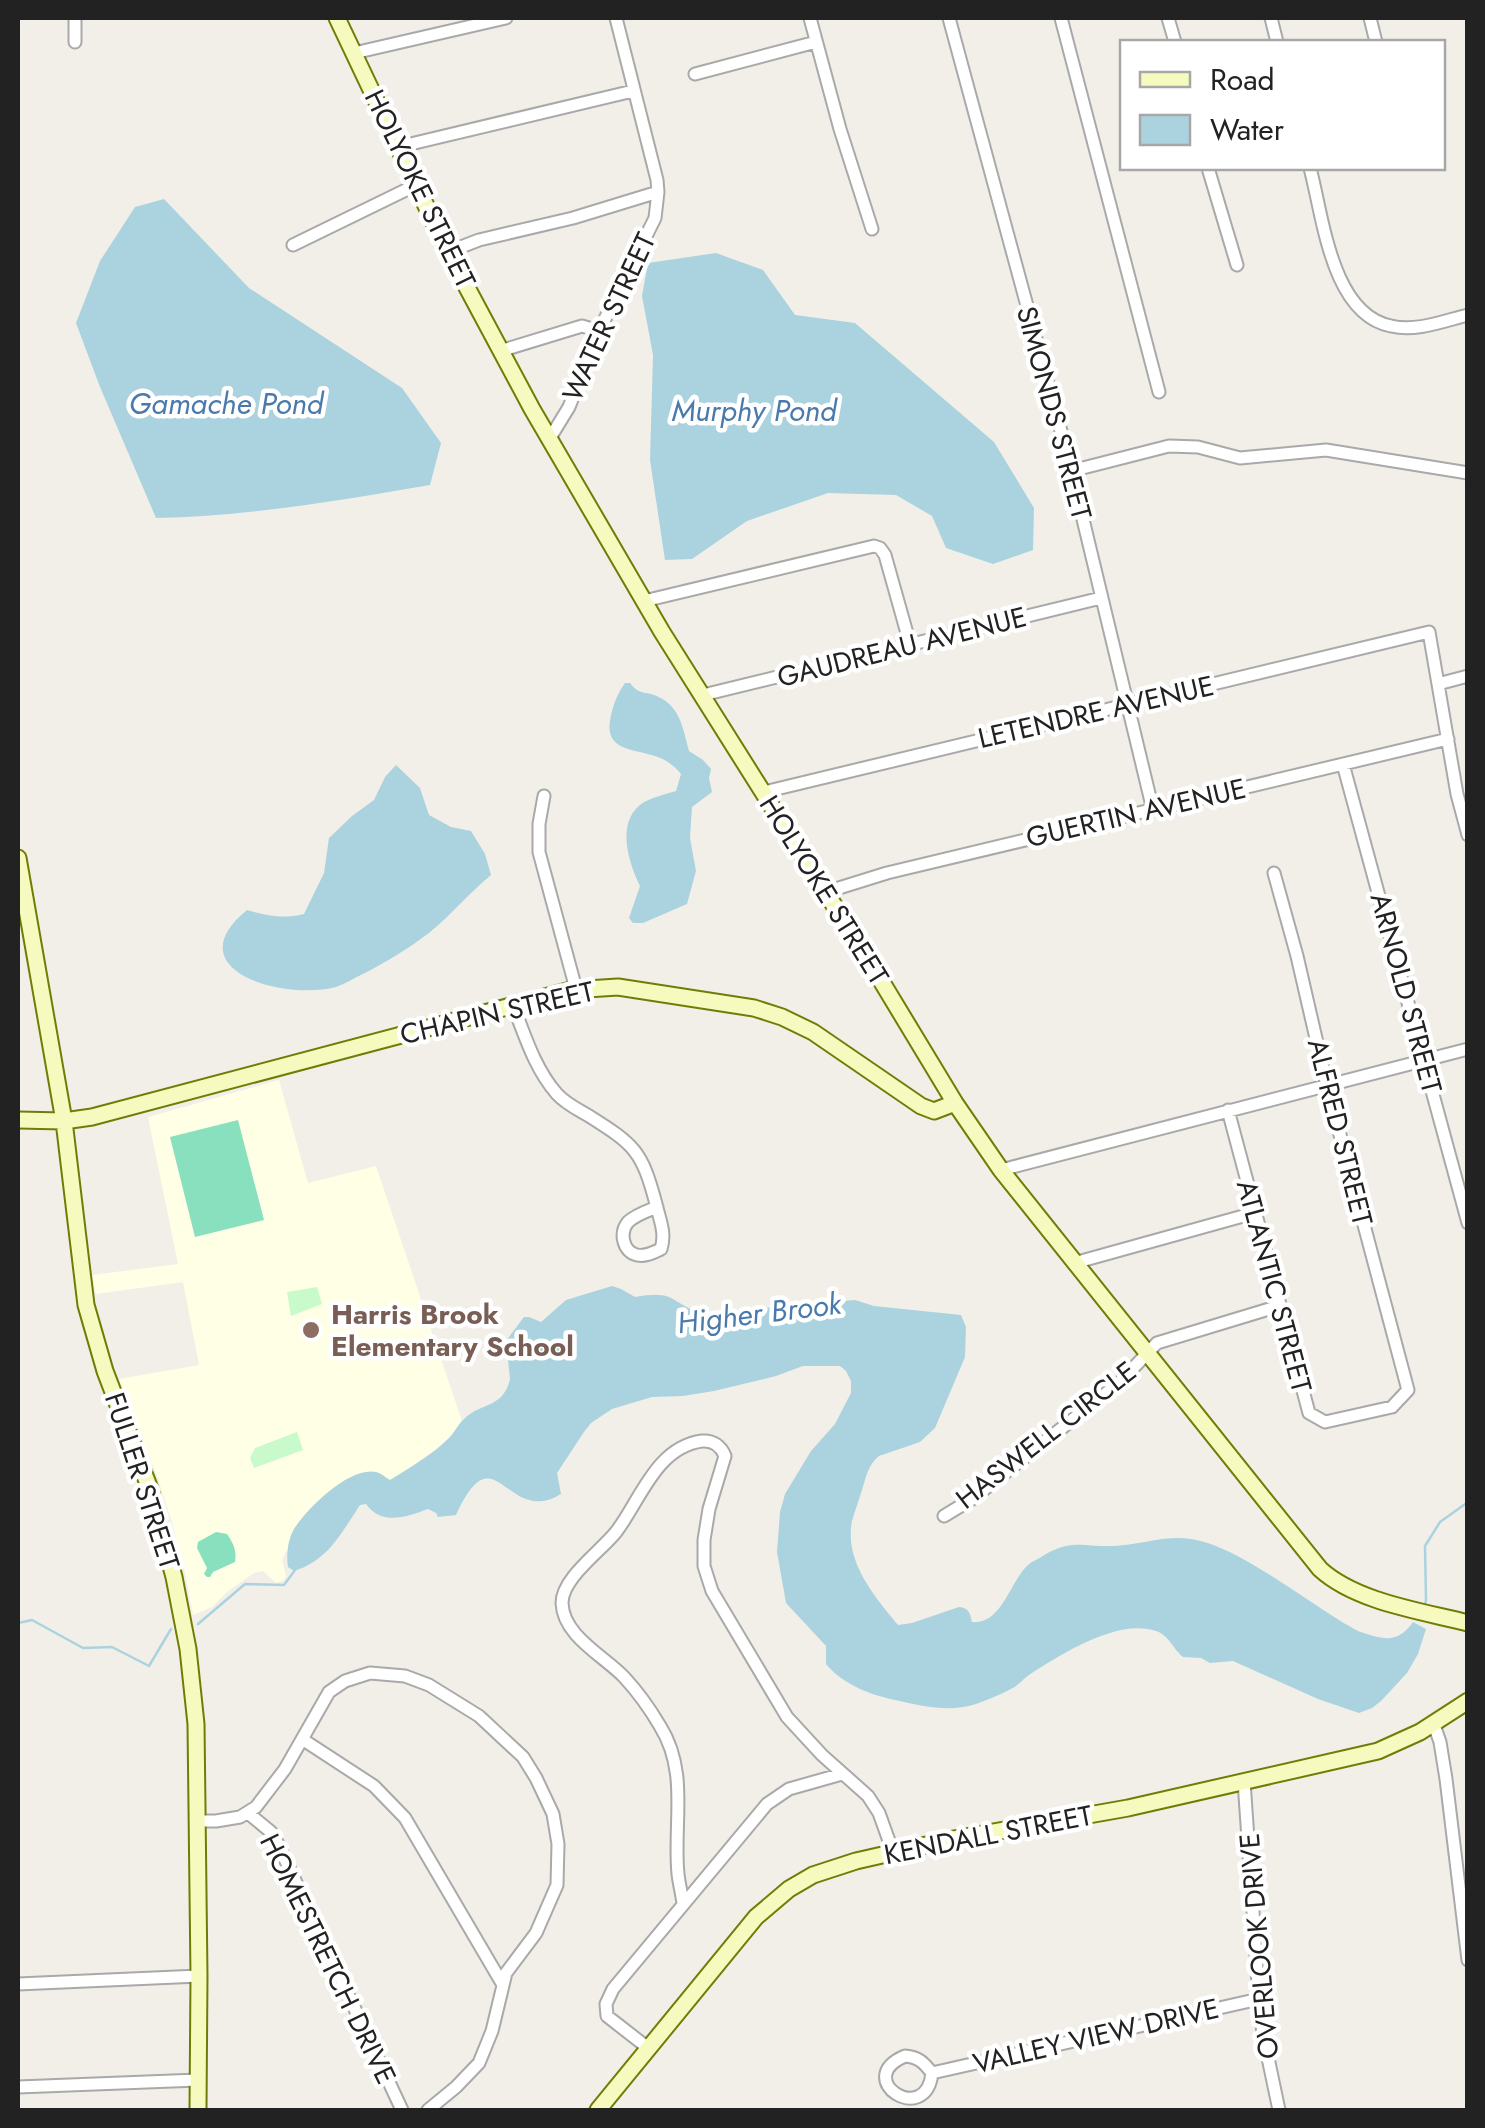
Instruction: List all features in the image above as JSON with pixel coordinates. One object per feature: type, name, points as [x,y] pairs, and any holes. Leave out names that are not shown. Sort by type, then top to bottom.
[{"type":"main road","name":"HOLYOKE STREET","points":[[337,18],[448,252],[500,351],[644,602],[955,1103],[1001,1170],[1320,1569],[1353,1590],[1468,1623]]},
{"type":"main road","name":"FULLER STREET","points":[[18,858],[64,1121],[88,1312],[102,1363],[152,1497],[186,1634],[196,1724],[198,2110]]},
{"type":"main road","name":"CHAPIN STREET","points":[[18,1120],[64,1121],[92,1116],[513,1005],[576,990],[618,986],[754,1008],[782,1017],[813,1032],[921,1106],[934,1111],[955,1103]]},
{"type":"main road","name":"KENDALL STREET","points":[[598,2110],[756,1917],[789,1889],[830,1868],[948,1840],[1128,1808],[1378,1751],[1420,1732],[1468,1702]]},
{"type":"street","points":[[75,18],[75,42]]},
{"type":"street","points":[[354,54],[506,18]]},
{"type":"street","points":[[448,252],[478,240],[573,218],[658,192],[616,18]]},
{"type":"street","points":[[810,18],[872,229]]},
{"type":"street","name":"SIMONDS STREET","points":[[949,18],[1071,471],[1153,810]]},
{"type":"street","points":[[1061,18],[1159,392]]},
{"type":"street","points":[[694,74],[816,42]]},
{"type":"street","points":[[398,147],[633,91]]},
{"type":"street","points":[[1209,170],[1237,265]]},
{"type":"street","points":[[1311,170],[1340,281],[1361,311],[1388,326],[1418,328],[1468,314]]},
{"type":"street","points":[[293,246],[416,185]]},
{"type":"street","name":"WATER STREET","points":[[550,438],[569,407],[600,331],[655,218],[658,192]]},
{"type":"street","points":[[500,351],[582,326],[600,331]]},
{"type":"street","points":[[1071,471],[1170,446],[1198,446],[1240,458],[1326,450],[1468,473]]},
{"type":"street","points":[[644,602],[874,546],[885,555],[910,644]]},
{"type":"street","name":"GAUDREAU AVENUE","points":[[702,695],[1101,598]]},
{"type":"street","name":"LETENDRE AVENUE","points":[[764,792],[1429,632],[1438,684]]},
{"type":"street","points":[[1468,676],[1438,684],[1468,835]]},
{"type":"street","name":"GUERTIN AVENUE","points":[[826,892],[886,872],[1448,739]]},
{"type":"street","name":"ARNOLD STREET","points":[[1343,764],[1468,1223]]},
{"type":"street","points":[[544,796],[539,852],[576,990]]},
{"type":"street","name":"ALFRED STREET","points":[[1274,873],[1408,1390]]},
{"type":"street","points":[[513,1005],[546,1080],[561,1098],[622,1136],[634,1148],[648,1174],[657,1207],[665,1237],[661,1249],[636,1256],[628,1251],[623,1240],[624,1228],[631,1219],[657,1207]]},
{"type":"street","points":[[1001,1170],[1468,1049]]},
{"type":"street","name":"ATLANTIC STREET","points":[[1228,1110],[1309,1414],[1325,1422],[1392,1407],[1408,1390]]},
{"type":"street","points":[[1074,1263],[1254,1213]]},
{"type":"street","name":"HASWELL CIRCLE","points":[[944,1516],[972,1499],[1104,1394],[1157,1344],[1279,1306]]},
{"type":"street","points":[[683,1904],[678,1872],[677,1770],[669,1741],[630,1683],[572,1630],[562,1603],[569,1582],[613,1536],[662,1462],[697,1442],[717,1444],[724,1452],[704,1540],[704,1566],[718,1604],[788,1717],[868,1796],[881,1817],[893,1852]]},
{"type":"street","points":[[198,1821],[229,1820],[248,1813],[265,1796],[332,1689],[370,1673],[395,1674],[429,1684],[494,1730],[523,1757],[553,1814],[558,1844],[554,1894],[536,1933],[506,1973],[492,2031],[479,2063],[428,2110]]},
{"type":"street","points":[[1433,1722],[1448,1794],[1468,1960]]},
{"type":"street","points":[[302,1739],[374,1786],[405,1818],[502,1985]]},
{"type":"street","points":[[648,2048],[606,2014],[613,1990],[775,1798],[788,1790],[842,1774]]},
{"type":"street","name":"OVERLOOK DRIVE","points":[[1244,1781],[1259,1999],[1279,2110]]},
{"type":"street","name":"HOMESTRETCH DRIVE","points":[[248,1813],[271,1832],[278,1844],[402,2110]]},
{"type":"street","points":[[18,1984],[199,1976]]},
{"type":"street","name":"VALLEY VIEW DRIVE","points":[[932,2073],[1259,1999]]},
{"type":"street","name":"VALLEY VIEW DRIVE","points":[[906,2056],[924,2062],[932,2073],[930,2088],[918,2098],[900,2100],[888,2089],[889,2066],[906,2056]]},
{"type":"street","points":[[18,2086],[198,2080]]},
{"type":"shaded area","name":"Harris Brook Elementary School","points":[[279,1080],[308,1183],[376,1166],[463,1424],[401,1484],[374,1475],[285,1553],[284,1580],[276,1583],[263,1571],[254,1573],[212,1607],[193,1615],[171,1519],[119,1379],[199,1365],[183,1282],[96,1294],[92,1275],[178,1264],[148,1117]]},
{"type":"green space","points":[[238,1120],[264,1220],[195,1237],[170,1137]]},
{"type":"green space","points":[[317,1287],[322,1304],[291,1316],[287,1292]]},
{"type":"green space","points":[[297,1432],[303,1450],[254,1468],[250,1458],[255,1448]]},
{"type":"green space","points":[[216,1532],[229,1537],[235,1562],[207,1577],[198,1542]]},
{"type":"water","name":"Gamache Pond","points":[[164,199],[249,288],[402,388],[441,443],[430,485],[259,511],[156,518],[76,323],[100,261],[135,207]]},
{"type":"water","name":"Murphy Pond","points":[[716,253],[763,270],[795,315],[855,323],[994,442],[1034,508],[1033,550],[993,564],[946,548],[932,516],[896,495],[828,493],[747,521],[692,559],[665,560],[650,460],[653,355],[642,296],[648,263]]},
{"type":"water","points":[[625,683],[661,698],[674,709],[689,751],[711,769],[712,792],[692,807],[690,838],[696,871],[687,904],[643,923],[633,923],[629,918],[640,886],[628,854],[629,819],[644,802],[676,791],[681,774],[662,759],[623,747],[612,738],[612,711]]},
{"type":"water","points":[[396,765],[420,788],[429,815],[451,827],[471,831],[485,854],[491,875],[421,939],[339,986],[314,990],[266,985],[229,964],[223,949],[228,931],[247,910],[275,916],[304,914],[324,873],[329,838],[374,800]]},
{"type":"water","points":[[612,1286],[635,1297],[666,1296],[703,1313],[855,1300],[874,1306],[961,1315],[966,1327],[965,1357],[935,1428],[920,1442],[875,1460],[852,1521],[852,1550],[857,1564],[898,1625],[959,1607],[969,1612],[972,1622],[991,1617],[1028,1565],[1061,1547],[1115,1546],[1181,1538],[1231,1553],[1358,1631],[1395,1637],[1413,1622],[1426,1629],[1418,1654],[1407,1673],[1381,1701],[1359,1713],[1233,1661],[1210,1663],[1183,1657],[1160,1633],[1141,1628],[1090,1641],[1042,1667],[1014,1688],[966,1706],[929,1707],[860,1689],[826,1664],[826,1646],[786,1603],[777,1552],[785,1494],[811,1451],[835,1424],[851,1393],[851,1381],[840,1366],[803,1366],[714,1391],[652,1397],[612,1409],[591,1423],[557,1473],[561,1494],[542,1501],[527,1499],[492,1479],[481,1480],[470,1491],[456,1515],[438,1517],[428,1509],[403,1517],[387,1517],[366,1504],[360,1505],[325,1553],[294,1571],[288,1567],[288,1547],[294,1529],[330,1490],[366,1472],[390,1480],[443,1444],[471,1414],[502,1396],[510,1379],[506,1341],[524,1317],[541,1322],[566,1300]]},
{"type":"waterway","name":"Higher Brook","points":[[1424,1608],[1425,1546],[1440,1522],[1468,1502]]},
{"type":"waterway","name":"Higher Brook","points":[[198,1624],[245,1584],[284,1585],[295,1570]]},
{"type":"waterway","name":"Higher Brook","points":[[18,1623],[32,1620],[83,1648],[112,1647],[149,1666],[171,1629]]},
{"type":"place","name":"Harris Brook Elementary School","points":[[311,1330]]}]
